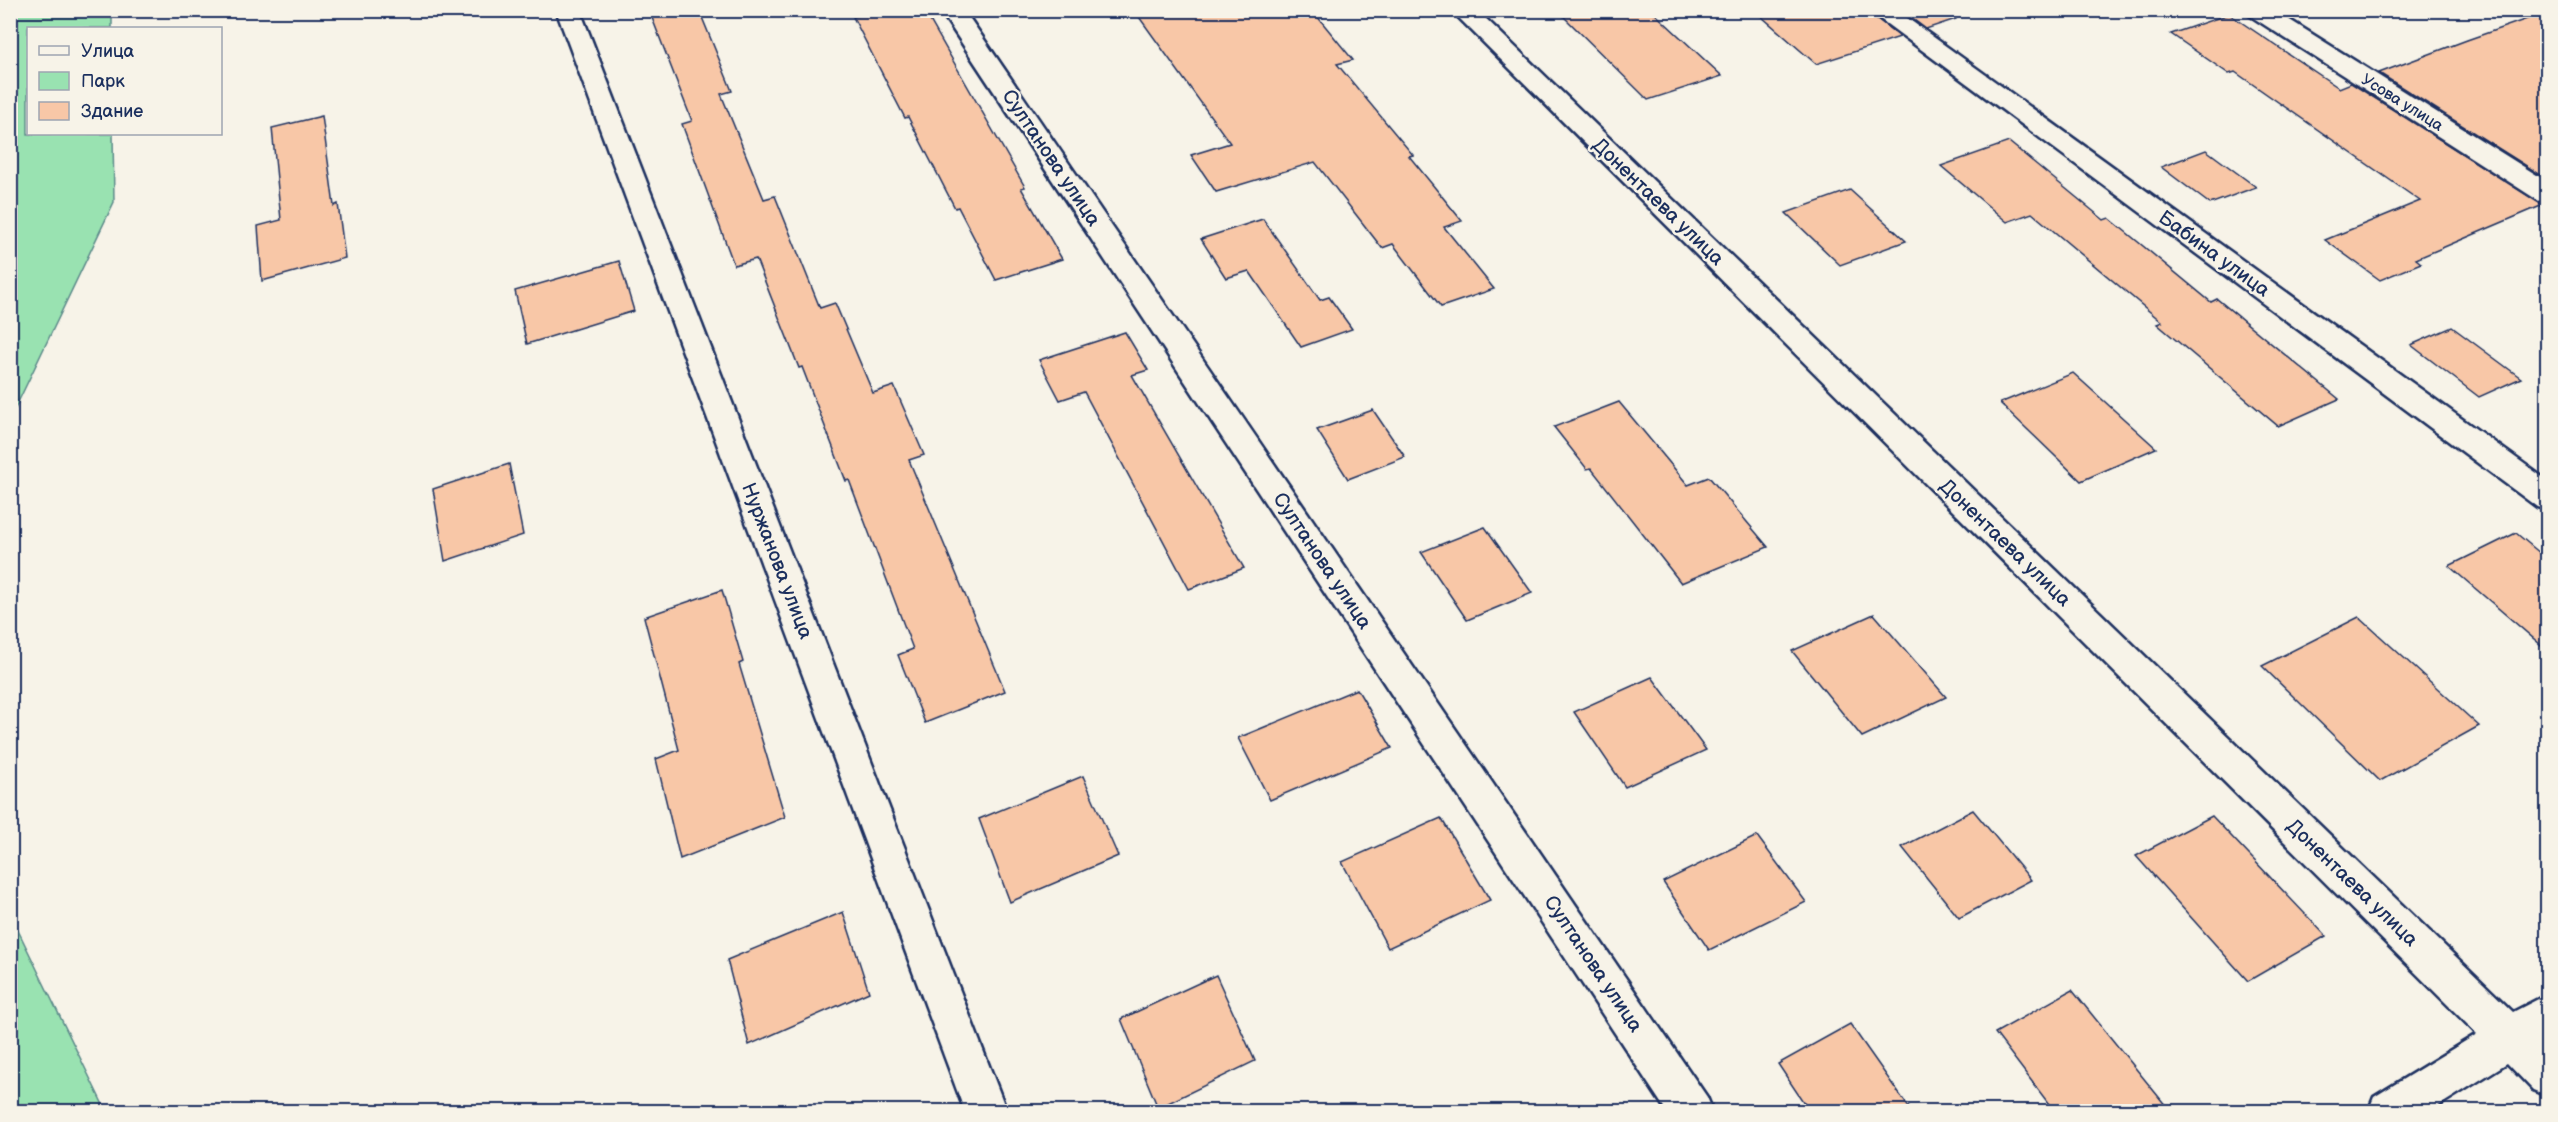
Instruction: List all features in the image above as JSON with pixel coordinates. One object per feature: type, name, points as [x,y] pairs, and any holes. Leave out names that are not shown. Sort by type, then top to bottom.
[{"type":"street","name":"Нуржанова улица","points":[[568,10],[986,1112]]},
{"type":"street","name":"Султанова улица","points":[[952,10],[1692,1112]]},
{"type":"street","name":"Донентаева улица","points":[[1463,10],[2547,1075]]},
{"type":"street","name":"Бабина улица","points":[[1880,10],[2547,498]]},
{"type":"street","name":"Усова улица","points":[[2257,10],[2547,195]]},
{"type":"street","points":[[2389,1112],[2547,1014]]},
{"type":"green space","points":[[11,10],[112,11],[112,27],[27,27],[27,135],[113,135],[114,202],[11,417]]},
{"type":"green space","points":[[11,916],[106,1111],[11,1111]]},
{"type":"building","points":[[649,10],[699,10],[732,91],[721,94],[764,199],[775,196],[820,308],[835,303],[873,393],[894,386],[924,455],[909,460],[1005,691],[925,723],[898,655],[913,649],[849,480],[846,481],[802,367],[799,368],[756,259],[734,265],[682,124],[692,121]]},
{"type":"building","points":[[879,10],[924,10],[1025,187],[1021,188],[1062,259],[996,280],[958,207],[955,208],[908,117],[905,118],[853,17]]},
{"type":"building","points":[[1134,10],[1312,10],[1353,60],[1337,64],[1413,155],[1409,156],[1462,221],[1444,227],[1494,289],[1441,307],[1393,244],[1382,248],[1315,162],[1216,192],[1191,155],[1230,143]]},
{"type":"building","points":[[1557,10],[1651,10],[1722,76],[1648,100]]},
{"type":"building","points":[[1754,10],[1866,10],[1900,37],[1816,64]]},
{"type":"building","points":[[1901,10],[1955,10],[1956,19],[1926,29]]},
{"type":"building","points":[[2547,12],[2547,179],[2379,73],[2467,40]]},
{"type":"building","points":[[2229,14],[2339,88],[2351,83],[2543,205],[2416,259],[2421,263],[2380,280],[2325,240],[2420,201],[2235,72],[2229,74],[2171,34]]},
{"type":"building","points":[[322,116],[334,206],[338,204],[345,258],[262,281],[258,226],[281,220],[272,128]]},
{"type":"building","points":[[2009,142],[2104,220],[2109,218],[2211,302],[2217,299],[2339,399],[2278,426],[2157,324],[2162,322],[2032,213],[2007,222],[1941,166]]},
{"type":"building","points":[[2206,150],[2256,187],[2210,204],[2161,167]]},
{"type":"building","points":[[1850,190],[1906,241],[1840,265],[1786,213]]},
{"type":"building","points":[[1263,219],[1320,300],[1329,297],[1352,329],[1301,347],[1249,271],[1226,278],[1201,239]]},
{"type":"building","points":[[619,261],[634,311],[527,344],[515,291]]},
{"type":"building","points":[[2452,327],[2521,378],[2479,397],[2411,345]]},
{"type":"building","points":[[1125,332],[1148,370],[1132,375],[1244,568],[1189,589],[1084,392],[1060,400],[1039,360]]},
{"type":"building","points":[[2073,373],[2156,448],[2081,481],[2000,403]]},
{"type":"building","points":[[1619,402],[1688,485],[1709,477],[1768,547],[1681,583],[1591,468],[1587,469],[1554,427]]},
{"type":"building","points":[[1373,410],[1405,457],[1348,479],[1317,430]]},
{"type":"building","points":[[509,464],[523,535],[445,561],[433,489]]},
{"type":"building","points":[[1485,527],[1532,593],[1467,620],[1421,552]]},
{"type":"building","points":[[2516,533],[2547,559],[2547,650],[2449,566]]},
{"type":"building","points":[[722,590],[743,662],[739,664],[785,817],[680,859],[656,759],[679,750],[644,617]]},
{"type":"building","points":[[1874,614],[1946,697],[1862,737],[1792,651]]},
{"type":"building","points":[[2359,617],[2479,726],[2380,781],[2262,666]]},
{"type":"building","points":[[1652,677],[1706,750],[1625,787],[1574,712]]},
{"type":"building","points":[[1357,689],[1392,748],[1270,800],[1238,738]]},
{"type":"building","points":[[1083,776],[1118,856],[1010,902],[979,819]]},
{"type":"building","points":[[1973,810],[2031,880],[1959,918],[1902,847]]},
{"type":"building","points":[[2212,816],[2326,936],[2248,981],[2136,856]]},
{"type":"building","points":[[1441,818],[1490,900],[1388,948],[1342,862]]},
{"type":"building","points":[[1757,836],[1806,902],[1709,950],[1663,882]]},
{"type":"building","points":[[843,912],[869,992],[749,1045],[727,960]]},
{"type":"building","points":[[1216,975],[1255,1061],[1158,1108],[1121,1019]]},
{"type":"building","points":[[2072,990],[2171,1112],[2055,1112],[1995,1033]]},
{"type":"building","points":[[1850,1024],[1912,1112],[1810,1112],[1778,1064]]}]
